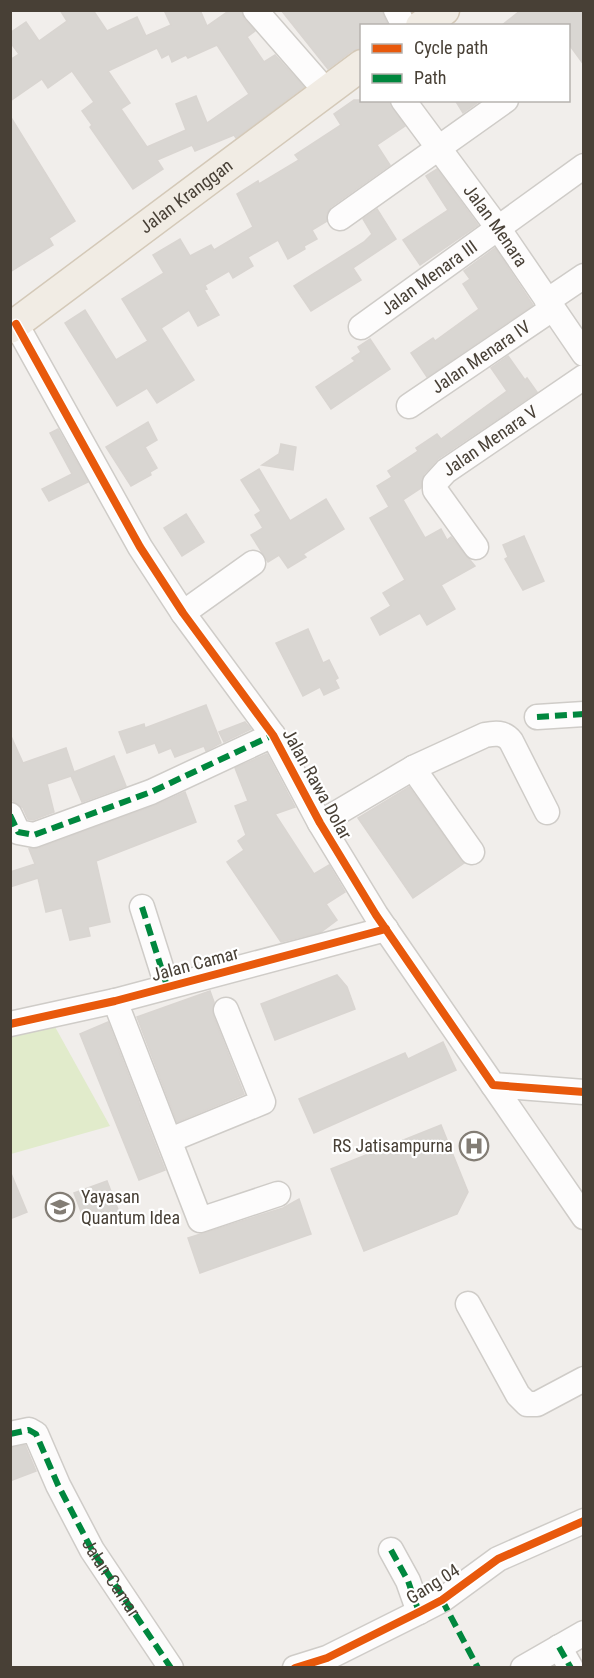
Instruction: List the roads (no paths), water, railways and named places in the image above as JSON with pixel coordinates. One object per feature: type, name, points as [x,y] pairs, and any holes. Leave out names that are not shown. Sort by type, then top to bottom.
[{"type":"main road","points":[[424,24],[444,10]]},
{"type":"main road","name":"Jalan Kranggan","points":[[13,326],[325,90],[360,66]]},
{"type":"street","points":[[255,10],[325,90]]},
{"type":"street","points":[[396,10],[404,24]]},
{"type":"street","name":"Jalan Menara","points":[[404,102],[498,228],[584,354]]},
{"type":"street","points":[[340,218],[436,147],[503,102]]},
{"type":"street","name":"Jalan Menara III","points":[[361,327],[584,166]]},
{"type":"street","name":"Jalan Menara IV","points":[[409,406],[549,305],[584,276]]},
{"type":"street","name":"Jalan Rawa Dolar","points":[[13,326],[140,547],[183,613],[273,735],[320,823],[386,929],[584,1217]]},
{"type":"street","name":"Jalan Menara V","points":[[476,548],[435,490],[435,483],[446,471],[584,377]]},
{"type":"street","points":[[183,613],[253,563]]},
{"type":"street","points":[[537,717],[584,714]]},
{"type":"street","points":[[10,815],[18,831],[34,835],[151,792],[273,735]]},
{"type":"street","points":[[320,823],[413,768],[485,735],[505,735],[510,741],[546,812]]},
{"type":"street","points":[[413,768],[472,852]]},
{"type":"street","points":[[142,907],[167,986]]},
{"type":"street","name":"Jalan Camar","points":[[10,1024],[60,1024],[115,1001],[386,929]]},
{"type":"street","points":[[115,1001],[200,1220],[278,1194]]},
{"type":"street","points":[[170,1140],[263,1102],[226,1010]]},
{"type":"street","points":[[493,1085],[584,1092]]},
{"type":"street","points":[[468,1304],[518,1395],[527,1404],[537,1404],[584,1379]]},
{"type":"street","name":"Jalan Camar","points":[[10,1434],[29,1430],[36,1434],[58,1485],[92,1550],[171,1668]]},
{"type":"street","name":"Gang 04","points":[[295,1668],[327,1658],[419,1612],[442,1600],[498,1559],[584,1521]]},
{"type":"street","points":[[391,1550],[408,1581],[419,1612]]},
{"type":"street","points":[[523,1668],[565,1658],[584,1633]]},
{"type":"place","name":"RS Jatisampurna","points":[[474,1146]]},
{"type":"place","name":"Yayasan Quantum Idea","points":[[60,1207]]}]
